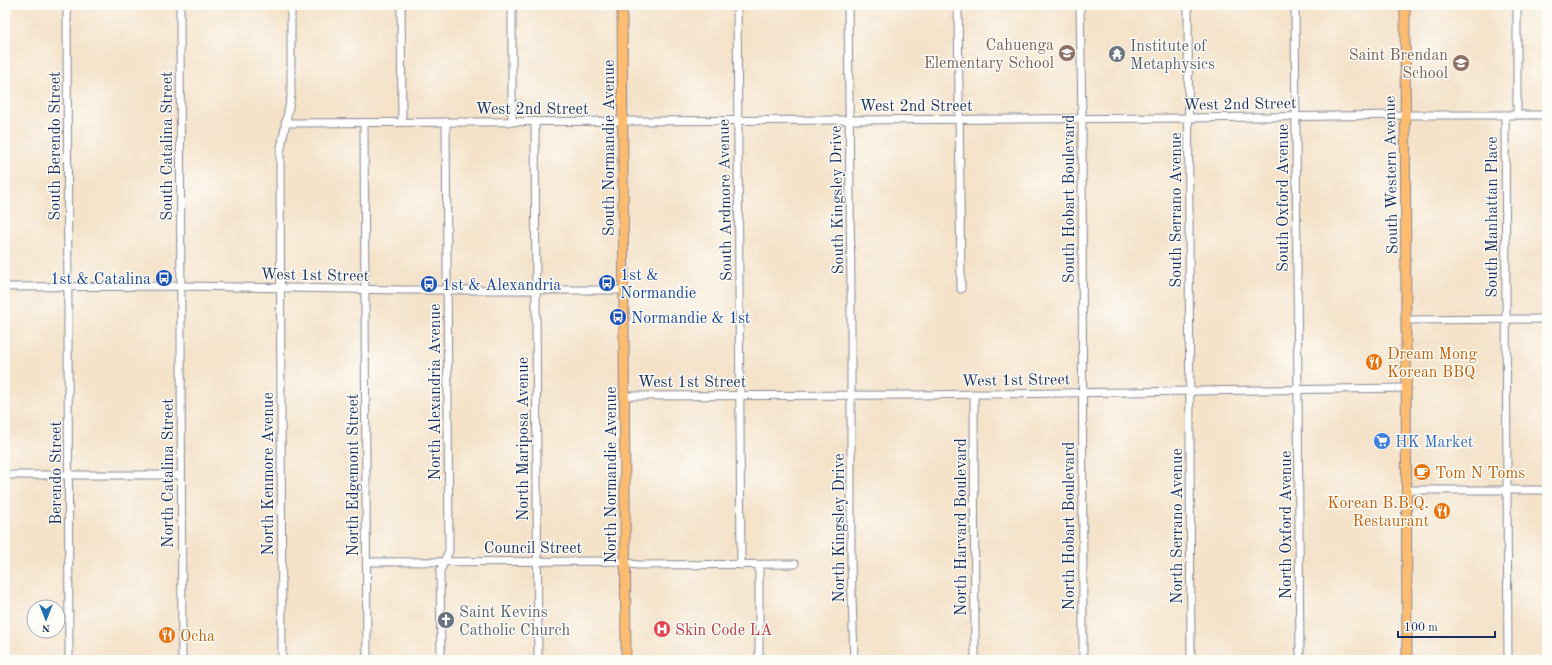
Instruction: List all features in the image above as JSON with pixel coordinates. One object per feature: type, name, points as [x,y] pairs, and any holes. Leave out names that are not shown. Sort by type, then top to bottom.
[{"type":"main road","name":"South Normandie Avenue","points":[[622,5],[624,290]]},
{"type":"main road","name":"South Western Avenue","points":[[1405,5],[1404,115],[1407,388],[1407,660]]},
{"type":"main road","name":"North Normandie Avenue","points":[[624,290],[626,660]]},
{"type":"street","name":"South Berendo Street","points":[[67,5],[68,286]]},
{"type":"street","name":"South Catalina Street","points":[[180,5],[181,286]]},
{"type":"street","name":"North Kenmore Avenue","points":[[282,660],[280,153],[291,96],[291,5]]},
{"type":"street","points":[[401,5],[402,122]]},
{"type":"street","points":[[512,5],[512,122]]},
{"type":"street","name":"South Ardmore Avenue","points":[[737,5],[741,565]]},
{"type":"street","name":"South Kingsley Drive","points":[[848,5],[852,395]]},
{"type":"street","points":[[958,5],[961,289]]},
{"type":"street","name":"South Hobart Boulevard","points":[[1080,5],[1082,118],[1082,393]]},
{"type":"street","name":"South Serrano Avenue","points":[[1188,5],[1189,392]]},
{"type":"street","name":"South Oxford Avenue","points":[[1295,5],[1298,390]]},
{"type":"street","points":[[1517,5],[1517,115]]},
{"type":"street","name":"South Manhattan Place","points":[[1504,115],[1508,660]]},
{"type":"street","name":"West 2nd Street","points":[[285,123],[1547,115]]},
{"type":"street","name":"North Alexandria Avenue","points":[[440,660],[440,571],[449,551],[446,122]]},
{"type":"street","name":"North Mariposa Avenue","points":[[535,122],[538,660]]},
{"type":"street","name":"North Edgemont Street","points":[[364,123],[367,660]]},
{"type":"street","name":"Berendo Street","points":[[68,286],[69,660]]},
{"type":"street","name":"West 1st Street","points":[[5,287],[181,286],[447,291],[624,290]]},
{"type":"street","name":"North Catalina Street","points":[[181,286],[182,660]]},
{"type":"street","points":[[1406,320],[1547,319]]},
{"type":"street","name":"West 1st Street","points":[[625,396],[1189,392],[1407,388]]},
{"type":"street","name":"North Oxford Avenue","points":[[1298,390],[1300,660]]},
{"type":"street","name":"North Serrano Avenue","points":[[1189,392],[1191,660]]},
{"type":"street","name":"North Hobart Boulevard","points":[[1082,393],[1083,660]]},
{"type":"street","name":"North Harvard Boulevard","points":[[974,394],[975,660]]},
{"type":"street","name":"North Kingsley Drive","points":[[852,395],[852,563],[854,660]]},
{"type":"street","points":[[5,475],[181,475]]},
{"type":"street","points":[[1407,490],[1547,490]]},
{"type":"street","name":"Council Street","points":[[366,562],[615,561],[637,565],[794,564]]},
{"type":"street","points":[[759,565],[759,660]]},
{"type":"place","name":"Cahuenga Elementary School","points":[[1067,53]]},
{"type":"place","name":"Institute of Metaphysics","points":[[1117,54]]},
{"type":"place","name":"Saint Brendan School","points":[[1461,63]]},
{"type":"place","name":"1st & Catalina","points":[[164,278]]},
{"type":"place","name":"1st & Normandie","points":[[607,283]]},
{"type":"place","name":"1st & Alexandria","points":[[429,284]]},
{"type":"place","name":"Normandie & 1st","points":[[618,317]]},
{"type":"place","name":"Dream Mong Korean BBQ","points":[[1374,362]]},
{"type":"place","name":"HK Market","points":[[1382,441]]},
{"type":"place","name":"Tom N Toms","points":[[1422,472]]},
{"type":"place","name":"Korean B.B.Q. Restaurant","points":[[1442,511]]},
{"type":"place","name":"Saint Kevins Catholic Church","points":[[446,620]]},
{"type":"place","name":"Skin Code LA","points":[[662,629]]},
{"type":"place","name":"Ocha","points":[[167,635]]}]
